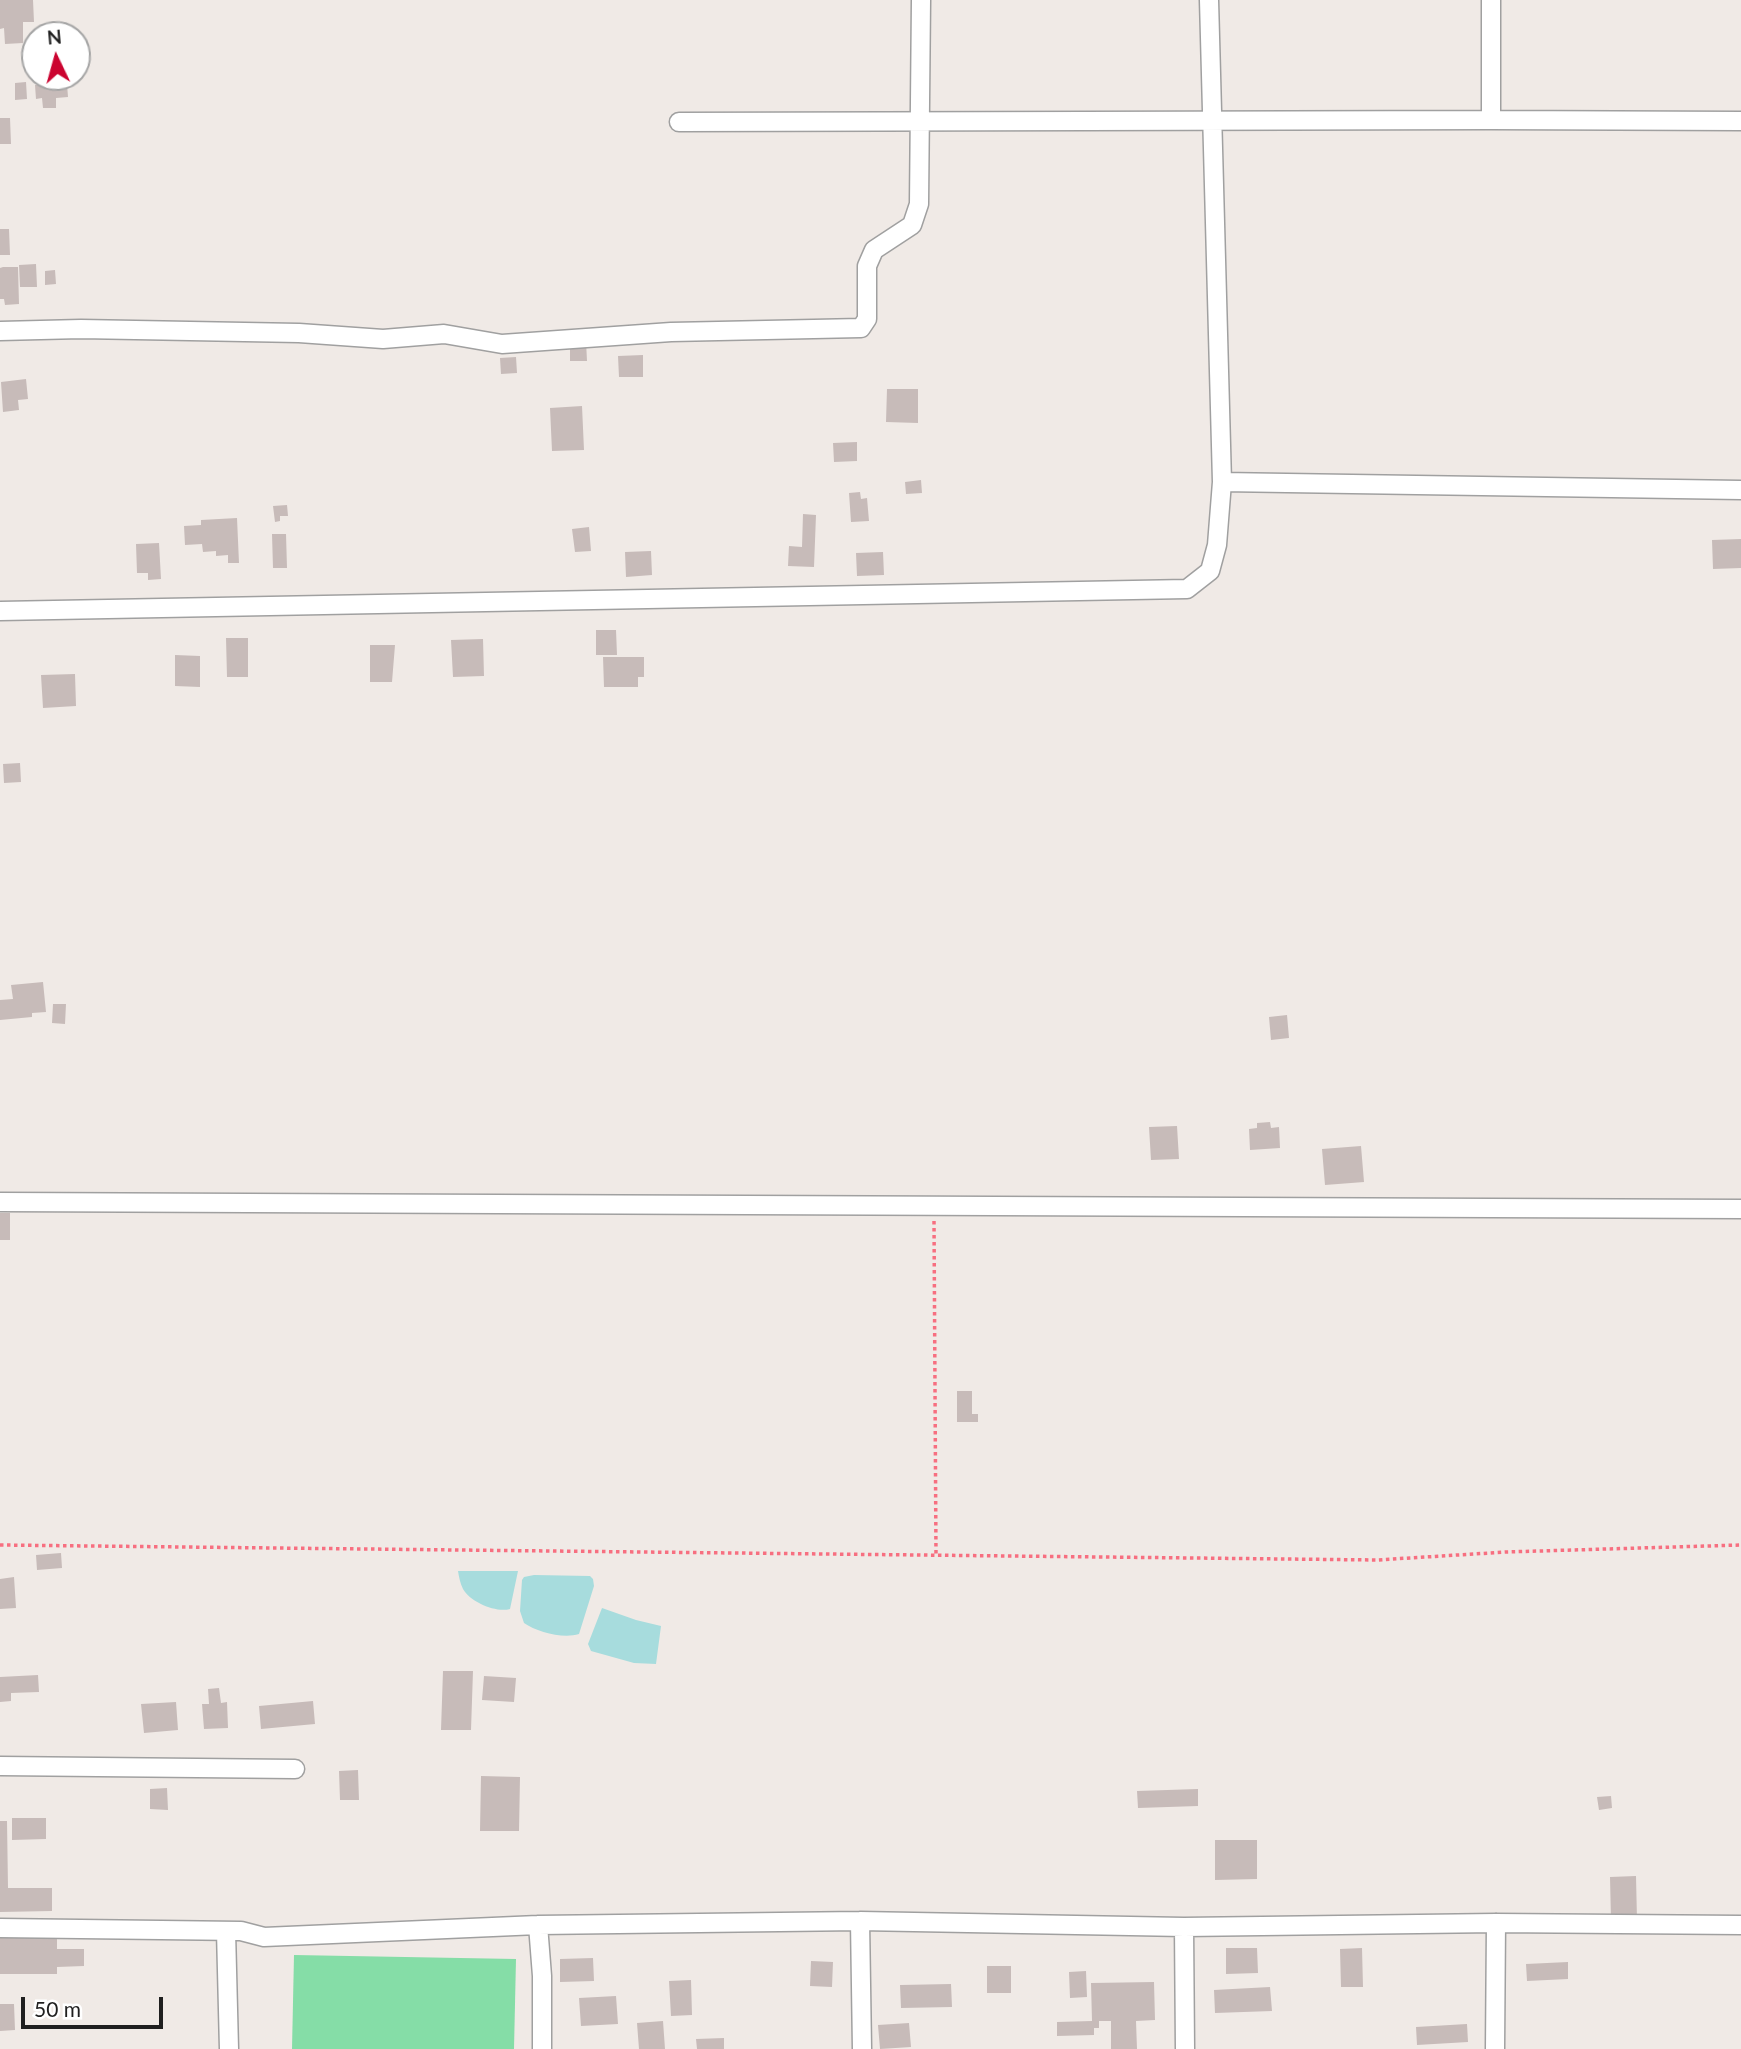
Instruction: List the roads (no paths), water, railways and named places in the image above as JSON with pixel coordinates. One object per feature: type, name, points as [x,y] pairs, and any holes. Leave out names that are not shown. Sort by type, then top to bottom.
[{"type":"street","points":[[0,331],[81,329],[299,333],[383,339],[444,334],[502,344],[671,332],[861,328],[867,319],[867,266],[874,250],[912,225],[919,204],[921,0]]},
{"type":"street","points":[[0,611],[1187,589],[1210,571],[1217,545],[1222,482],[1209,0]]},
{"type":"street","points":[[1491,0],[1491,120]]},
{"type":"street","points":[[679,122],[1741,121]]},
{"type":"street","points":[[1222,482],[1741,489]]},
{"type":"street","points":[[0,1202],[1741,1209]]},
{"type":"street","points":[[0,1766],[295,1769]]},
{"type":"street","points":[[860,1922],[862,2049]]},
{"type":"street","points":[[0,1928],[241,1931],[264,1937],[538,1925],[860,1922],[1184,1927],[1496,1923],[1741,1925]]},
{"type":"street","points":[[1495,2049],[1496,1923]]},
{"type":"street","points":[[538,1925],[542,1976],[542,2049]]},
{"type":"street","points":[[1184,1927],[1185,2049]]},
{"type":"street","points":[[226,1931],[229,2049]]},
{"type":"water","points":[[458,1571],[518,1571],[510,1609],[491,1608],[471,1598],[463,1589]]},
{"type":"water","points":[[534,1575],[590,1576],[593,1579],[594,1586],[579,1634],[550,1634],[524,1623],[520,1611],[522,1580]]},
{"type":"water","points":[[602,1608],[661,1626],[656,1664],[634,1663],[591,1651],[588,1644]]}]
